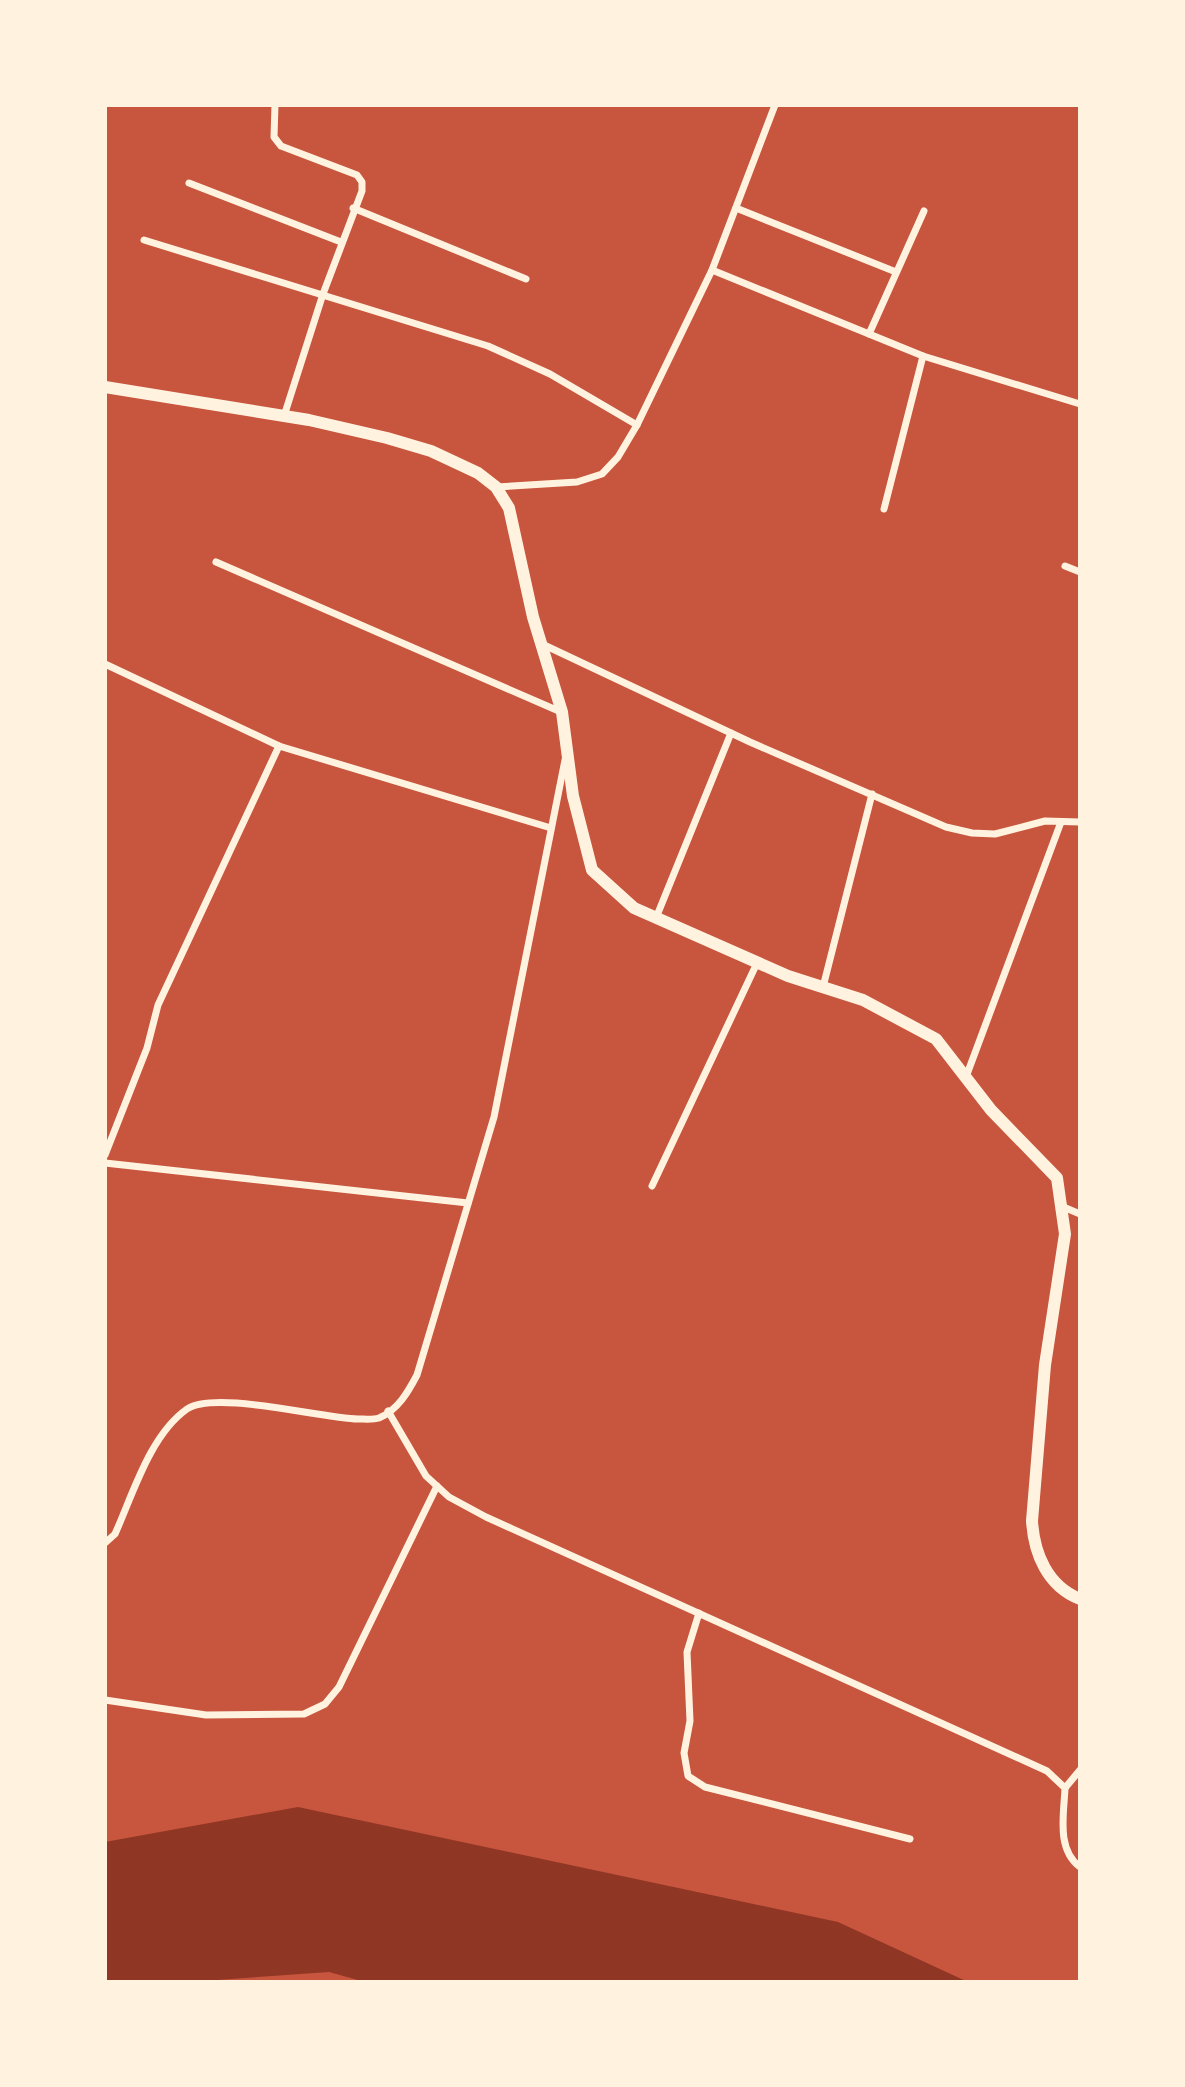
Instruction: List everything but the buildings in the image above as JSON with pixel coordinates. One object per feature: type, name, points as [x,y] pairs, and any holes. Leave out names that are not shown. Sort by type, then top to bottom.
[{"type":"street","points":[[275,105],[274,137],[281,146],[357,176],[362,182],[362,191],[341,242],[284,416]]},
{"type":"street","points":[[496,487],[577,482],[602,474],[618,457],[637,425],[712,270],[775,105]]},
{"type":"street","points":[[189,183],[341,242]]},
{"type":"street","points":[[353,208],[526,279]]},
{"type":"street","points":[[736,208],[896,272]]},
{"type":"street","points":[[869,334],[924,211]]},
{"type":"street","points":[[144,240],[488,346],[550,374],[637,425]]},
{"type":"street","points":[[712,270],[923,356],[1080,404]]},
{"type":"street","points":[[884,509],[923,356]]},
{"type":"street","points":[[105,387],[284,416],[387,438],[431,452],[478,473],[496,487],[509,508],[541,644],[562,712],[573,796],[592,870],[634,908],[757,962],[863,1000],[936,1039],[991,1111],[1056,1178],[1065,1234],[1045,1366],[1032,1491],[1032,1521],[1034,1545],[1044,1569],[1072,1596],[1080,1599]]},
{"type":"street","points":[[216,562],[562,712]]},
{"type":"street","points":[[1065,566],[1080,572]]},
{"type":"street","points":[[541,644],[731,733],[946,827],[972,834],[995,834],[1045,821],[1080,822]]},
{"type":"street","points":[[105,664],[279,746],[551,828]]},
{"type":"street","points":[[656,918],[731,733]]},
{"type":"street","points":[[105,1154],[147,1048],[158,1005],[279,746]]},
{"type":"street","points":[[105,1543],[115,1534],[154,1451],[172,1423],[189,1407],[223,1401],[348,1418],[378,1419],[402,1402],[417,1375],[494,1117],[567,749]]},
{"type":"street","points":[[823,987],[873,794]]},
{"type":"street","points":[[965,1077],[1061,822]]},
{"type":"street","points":[[652,1186],[757,962]]},
{"type":"street","points":[[105,1163],[468,1203]]},
{"type":"street","points":[[1061,1206],[1080,1214]]},
{"type":"street","points":[[388,1411],[426,1476],[449,1497],[486,1517],[1047,1771],[1065,1788]]},
{"type":"street","points":[[105,1700],[166,1710],[239,1717],[304,1714],[325,1704],[339,1688],[437,1486]]},
{"type":"street","points":[[699,1613],[687,1653],[690,1711],[684,1753],[688,1776],[705,1787],[910,1839]]},
{"type":"street","points":[[1080,1770],[1065,1788],[1063,1840],[1073,1862],[1080,1867]]},
{"type":"shaded area","points":[[298,1807],[838,1922],[968,1982],[365,1982],[329,1972],[189,1982],[105,1982],[105,1842]]}]
